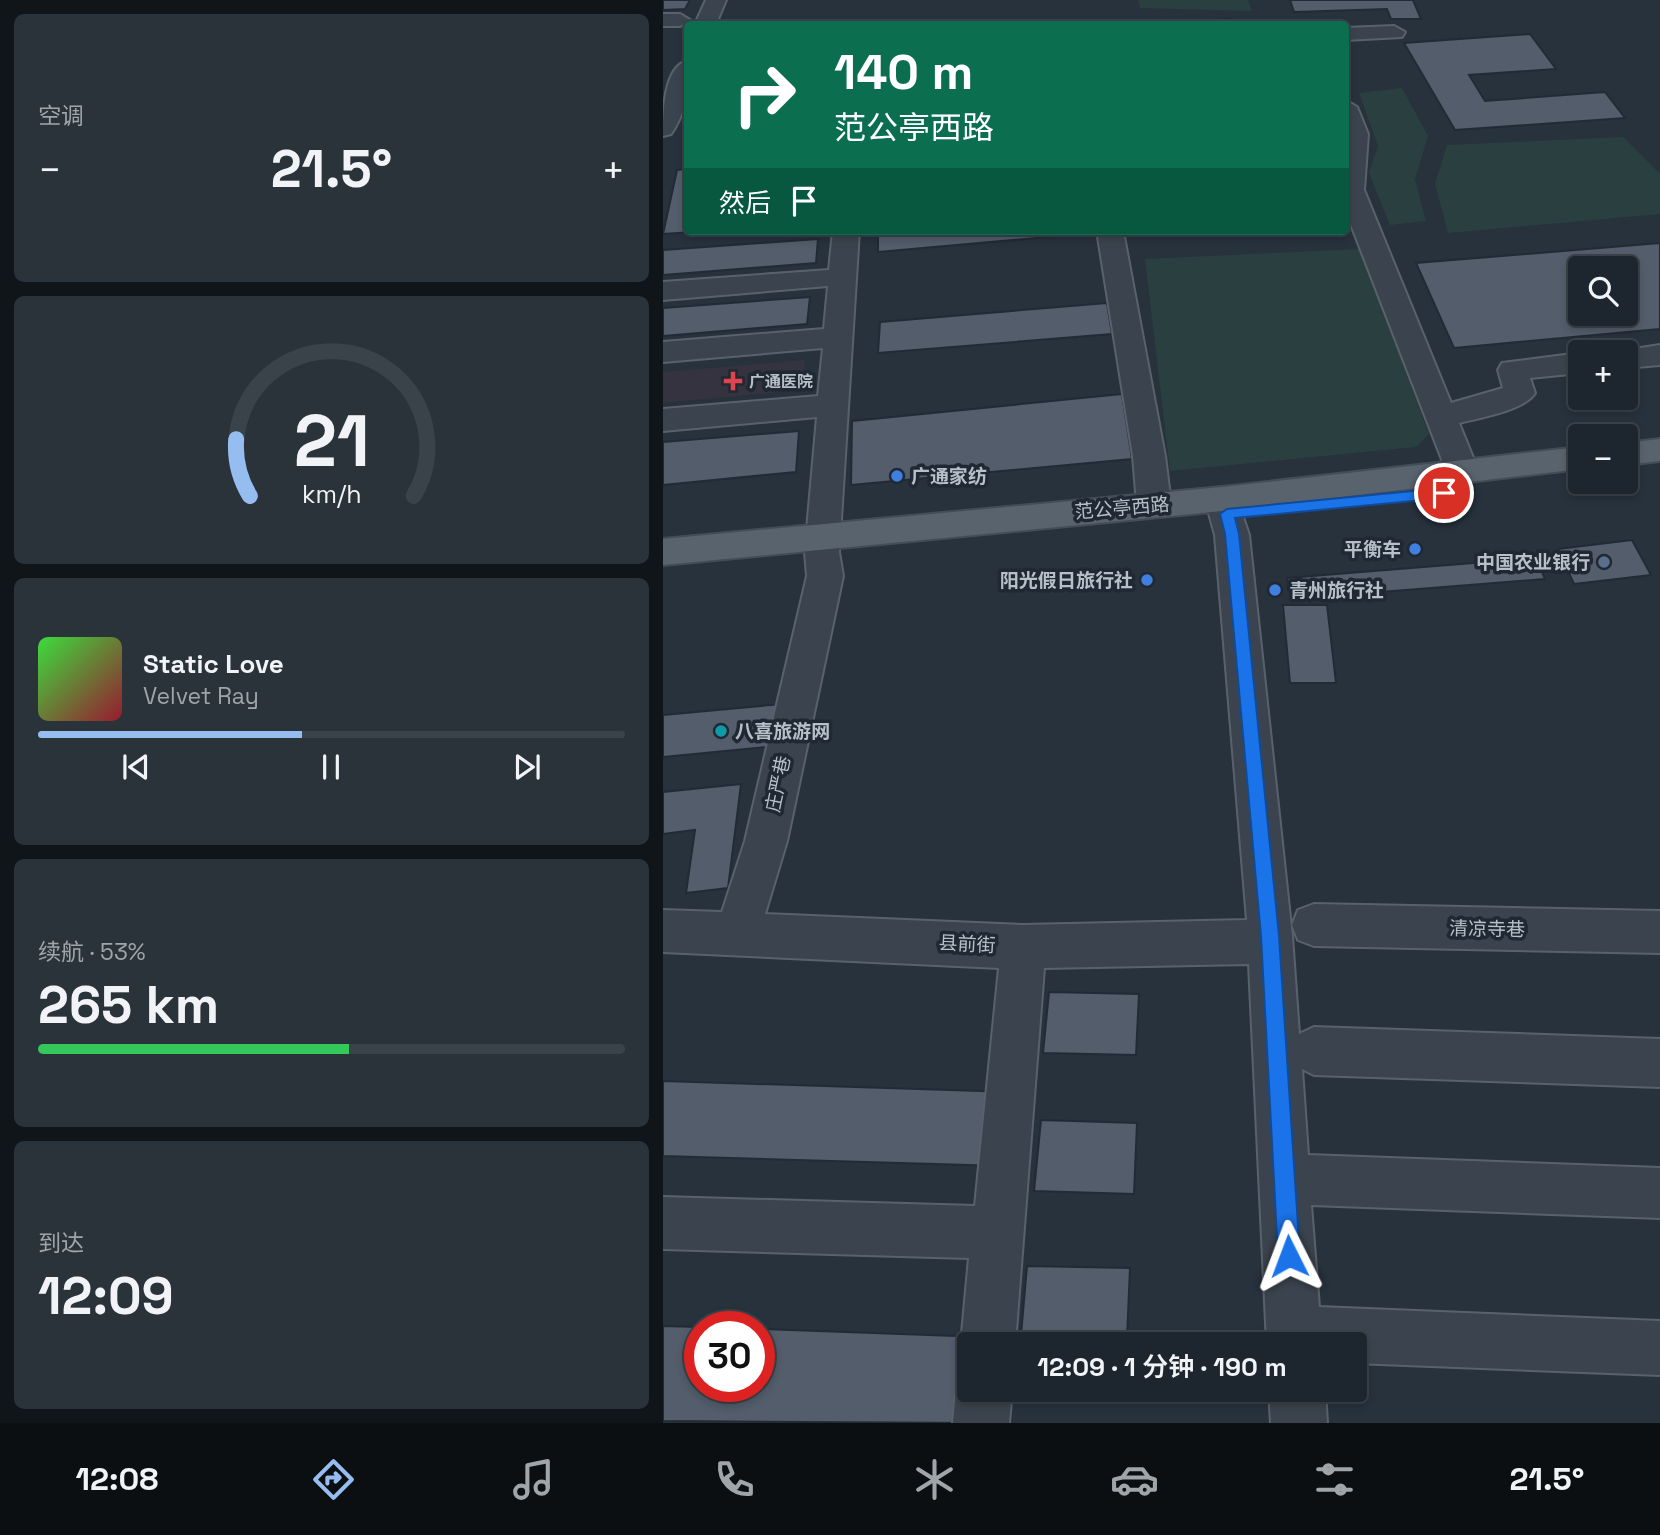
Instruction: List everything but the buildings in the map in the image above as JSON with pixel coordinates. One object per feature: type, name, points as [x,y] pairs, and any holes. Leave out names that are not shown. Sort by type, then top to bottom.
[{"type":"main road","points":[[1638,453],[1660,450]]},
{"type":"main road","name":"范公亭西路","points":[[663,567],[822,544],[1154,504],[1224,506],[1462,470],[1568,459]]},
{"type":"main road","points":[[1638,475],[1660,473]]},
{"type":"main road","name":"范公亭西路","points":[[663,552],[822,544],[1224,506],[1568,482]]},
{"type":"street","points":[[707,21],[716,0]]},
{"type":"street","points":[[1349,34],[1394,32]]},
{"type":"street","points":[[663,65],[684,67]]},
{"type":"street","points":[[663,129],[684,75]]},
{"type":"street","points":[[1349,117],[1356,134],[1351,190],[1462,470]]},
{"type":"street","name":"庄严巷","points":[[737,932],[766,841],[825,576],[822,544],[846,235]]},
{"type":"street","points":[[1111,235],[1149,456],[1154,504]]},
{"type":"street","points":[[663,290],[842,277]]},
{"type":"street","points":[[663,352],[837,337]]},
{"type":"street","points":[[1638,357],[1660,355]]},
{"type":"street","points":[[1441,416],[1483,407],[1520,393],[1512,370],[1568,364]]},
{"type":"street","points":[[663,421],[831,405]]},
{"type":"street","points":[[1224,506],[1232,534],[1270,936],[1294,1332]]},
{"type":"street","name":"清凉寺巷","points":[[1314,925],[1660,932]]},
{"type":"street","name":"县前街","points":[[663,931],[737,932],[1023,947],[1253,942],[1270,936]]},
{"type":"street","points":[[989,1332],[1023,947]]},
{"type":"street","points":[[1314,1051],[1660,1063]]},
{"type":"street","points":[[1285,1179],[1660,1193]]},
{"type":"street","points":[[663,1223],[998,1233]]},
{"type":"street","points":[[1367,1340],[1660,1349]]},
{"type":"street","points":[[981,1423],[983,1402]]},
{"type":"street","points":[[1298,1402],[1299,1423]]},
{"type":"shaded area","name":"广通医院","points":[[805,360],[802,390],[663,403],[663,372]]},
{"type":"green space","points":[[1138,0],[1248,0],[1252,11],[1140,8]]},
{"type":"green space","points":[[1402,88],[1428,136],[1415,179],[1426,221],[1390,225],[1369,173],[1378,146],[1359,93]]},
{"type":"green space","points":[[1623,137],[1660,174],[1660,214],[1448,233],[1435,184],[1447,145]]},
{"type":"green space","points":[[1360,249],[1429,434],[1416,447],[1170,471],[1145,259]]},
{"type":"place","name":"广通医院","points":[[733,381]]},
{"type":"place","name":"广通家纺","points":[[897,476]]},
{"type":"place","name":"平衡车","points":[[1415,549]]},
{"type":"place","name":"中国农业银行","points":[[1604,562]]},
{"type":"place","name":"阳光假日旅行社","points":[[1147,580]]},
{"type":"place","name":"青州旅行社","points":[[1275,590]]},
{"type":"place","name":"八喜旅游网","points":[[721,731]]},
{"type":"route","points":[[1289,1256],[1270,936],[1232,534],[1227,514],[1444,493]]}]
